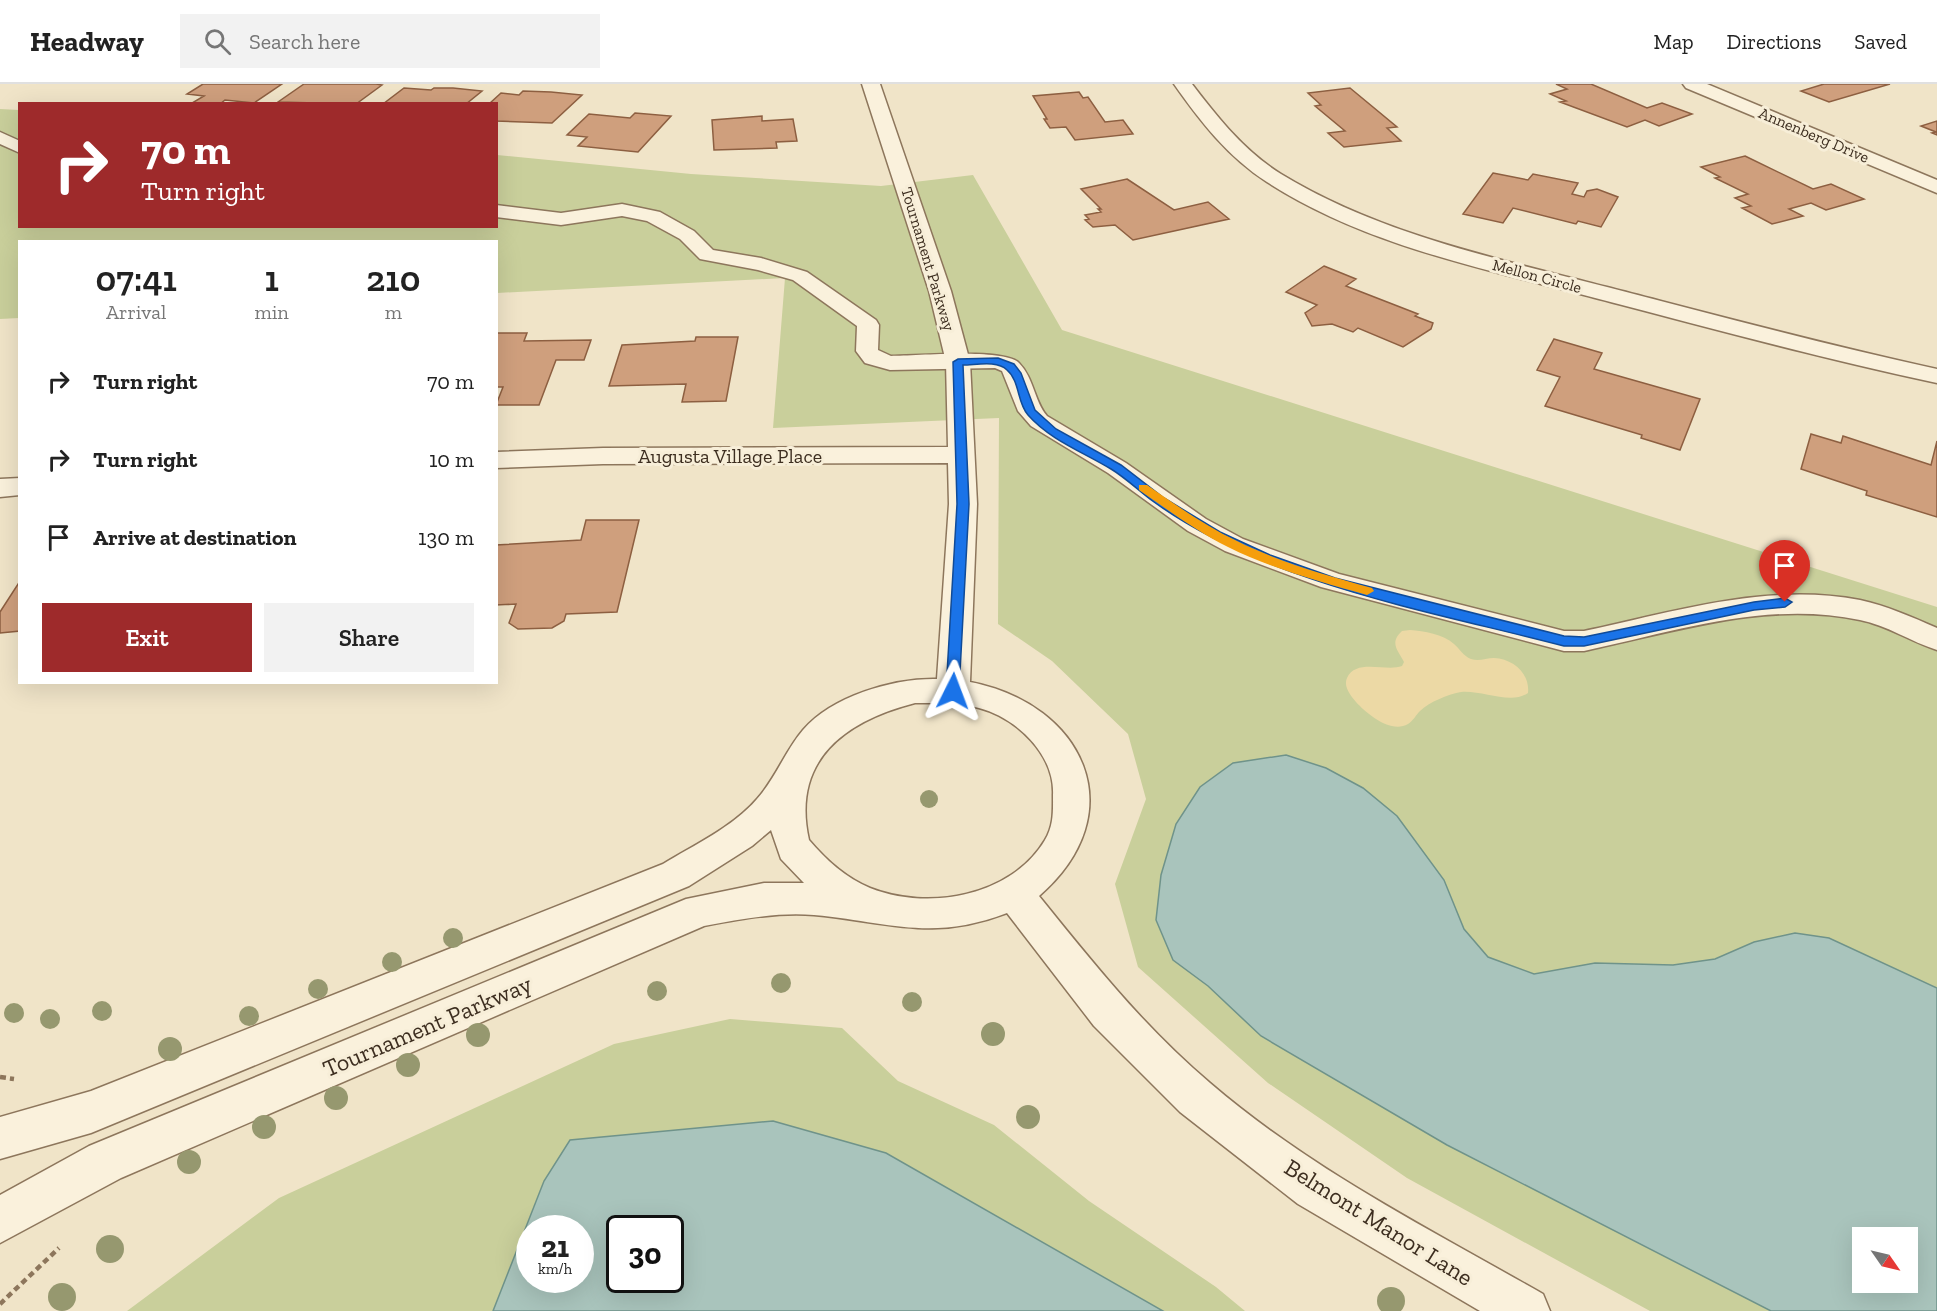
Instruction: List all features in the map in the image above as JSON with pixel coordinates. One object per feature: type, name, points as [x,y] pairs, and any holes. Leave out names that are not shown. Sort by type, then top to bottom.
[{"type":"street","name":"Tournament Parkway","points":[[871,84],[940,291],[958,362],[963,504],[953,691]]},
{"type":"street","name":"Mellon Circle","points":[[1183,84],[1224,135],[1252,161],[1290,186],[1339,212],[1398,236],[1457,255],[1863,360],[1937,376]]},
{"type":"street","name":"Annenberg Drive","points":[[1692,84],[1937,187]]},
{"type":"street","name":"Augusta Village Place","points":[[498,460],[603,456],[963,455]]},
{"type":"street","points":[[0,488],[18,486]]},
{"type":"street","name":"Tournament Parkway","points":[[0,1138],[91,1112],[156,1087],[676,875],[739,836],[769,810],[792,778],[809,746],[837,719],[874,700],[915,691],[953,691],[988,698],[1027,717],[1056,744],[1072,780],[1070,827],[1051,863],[1014,893],[984,907],[931,916],[812,899],[764,899],[700,910],[105,1162],[0,1221]]},
{"type":"street","name":"Tournament Parkway","points":[[792,778],[788,811],[792,845],[828,883],[871,907]]},
{"type":"street","name":"Belmont Manor Lane","points":[[1014,893],[1108,1013],[1195,1098],[1314,1188],[1526,1311]]},
{"type":"lane","points":[[0,137],[18,147]]},
{"type":"lane","points":[[498,211],[561,219],[622,210],[653,216],[687,235],[707,255],[761,264],[800,276],[859,316],[868,325],[867,351],[873,358],[890,363],[998,361],[1010,366],[1017,375],[1030,411],[1052,431],[1117,468],[1169,507],[1225,540],[1331,581],[1564,641],[1584,641],[1754,606],[1785,602],[1861,610],[1937,640]]},
{"type":"green space","points":[[0,109],[18,110],[18,228],[498,228],[498,155],[691,174],[881,186],[973,175],[1062,330],[1937,607],[1937,1311],[1650,1311],[1407,1178],[1268,1083],[1138,967],[1115,884],[1146,799],[1128,734],[1052,661],[998,624],[999,418],[773,428],[785,278],[498,293],[498,240],[18,240],[18,318],[0,319]]},
{"type":"green space","points":[[730,1019],[842,1028],[898,1081],[994,1125],[1089,1201],[1216,1287],[1245,1311],[1163,1311],[886,1153],[570,1140],[544,1181],[531,1215],[516,1215],[516,1252],[493,1311],[127,1311],[279,1198],[614,1044]]},
{"type":"sand","points":[[1410,630],[1439,635],[1474,660],[1494,658],[1514,664],[1526,679],[1528,693],[1513,698],[1461,692],[1429,705],[1420,711],[1410,723],[1401,726],[1387,725],[1366,712],[1356,702],[1347,688],[1346,681],[1351,672],[1364,667],[1402,666],[1404,662],[1395,643],[1402,631]]},
{"type":"water","points":[[1286,755],[1326,768],[1363,788],[1397,816],[1444,880],[1464,929],[1488,957],[1534,974],[1595,963],[1673,965],[1715,959],[1754,942],[1795,933],[1829,938],[1937,988],[1937,1311],[1771,1311],[1447,1145],[1261,1036],[1208,986],[1173,960],[1156,920],[1161,875],[1176,824],[1200,787],[1233,763]]},
{"type":"water","points":[[773,1121],[886,1153],[1163,1311],[493,1311],[516,1252],[516,1293],[594,1293],[594,1215],[531,1215],[544,1181],[570,1140]]},
{"type":"building","points":[[203,84],[282,84],[255,102],[225,100],[222,102],[194,102],[204,96],[187,94]]},
{"type":"building","points":[[304,84],[382,85],[359,102],[278,102]]},
{"type":"building","points":[[1556,84],[1591,84],[1647,108],[1662,103],[1692,114],[1659,126],[1645,120],[1627,127],[1560,102],[1566,101],[1550,94],[1567,89]]},
{"type":"building","points":[[1824,84],[1890,84],[1829,102],[1801,91]]},
{"type":"building","points":[[404,88],[431,90],[453,88],[482,91],[468,102],[386,102]]},
{"type":"building","points":[[1350,88],[1397,127],[1387,128],[1401,141],[1344,147],[1328,133],[1345,131],[1315,106],[1321,105],[1308,93]]},
{"type":"building","points":[[523,91],[582,95],[552,123],[498,121],[498,102],[491,102],[501,93],[519,95]]},
{"type":"building","points":[[1079,92],[1083,98],[1088,97],[1105,122],[1123,120],[1133,134],[1075,140],[1066,127],[1050,128],[1033,96]]},
{"type":"building","points":[[635,113],[671,116],[638,152],[578,146],[587,137],[567,135],[589,114],[630,118]]},
{"type":"building","points":[[762,116],[762,121],[793,119],[797,141],[776,142],[777,148],[714,150],[712,120]]},
{"type":"building","points":[[1937,121],[1937,135],[1932,133],[1936,132],[1921,126]]},
{"type":"building","points":[[1745,156],[1813,189],[1831,184],[1864,199],[1826,210],[1811,203],[1789,209],[1803,216],[1772,224],[1742,208],[1751,206],[1735,198],[1748,194],[1715,178],[1720,177],[1701,167]]},
{"type":"building","points":[[1493,173],[1528,180],[1533,174],[1578,183],[1572,194],[1584,197],[1587,191],[1597,189],[1618,197],[1601,227],[1578,221],[1576,224],[1513,208],[1503,223],[1463,214]]},
{"type":"building","points":[[1127,179],[1174,210],[1208,202],[1229,219],[1133,240],[1115,225],[1093,227],[1085,220],[1089,219],[1085,215],[1101,212],[1098,209],[1101,209],[1081,189]]},
{"type":"building","points":[[1324,266],[1356,279],[1346,286],[1418,314],[1415,316],[1433,323],[1431,329],[1403,347],[1358,328],[1353,332],[1332,324],[1312,326],[1305,313],[1317,305],[1286,292]]},
{"type":"building","points":[[498,333],[527,333],[524,341],[591,340],[584,360],[556,360],[539,405],[498,405],[503,387],[498,387]]},
{"type":"building","points":[[696,337],[738,337],[726,401],[682,402],[686,384],[609,386],[622,345],[695,341]]},
{"type":"building","points":[[1554,339],[1602,353],[1594,369],[1700,399],[1680,450],[1641,438],[1642,435],[1545,406],[1560,377],[1537,370]]},
{"type":"building","points":[[1811,434],[1841,443],[1843,436],[1931,465],[1937,441],[1937,517],[1866,495],[1867,491],[1801,469]]},
{"type":"building","points":[[586,520],[639,520],[617,612],[566,614],[564,621],[552,628],[518,629],[509,623],[516,604],[498,605],[498,545],[581,540]]},
{"type":"building","points":[[18,584],[18,631],[0,633],[0,612]]},
{"type":"slow traffic","points":[[1143,487],[1197,525],[1234,545],[1303,572],[1367,591]]},
{"type":"route","points":[[953,691],[963,504],[958,362],[998,361],[1010,366],[1017,375],[1030,411],[1052,431],[1117,468],[1160,501],[1215,535],[1266,558],[1331,581],[1448,610],[1537,636],[1564,641],[1584,641],[1754,606],[1785,602]]}]
